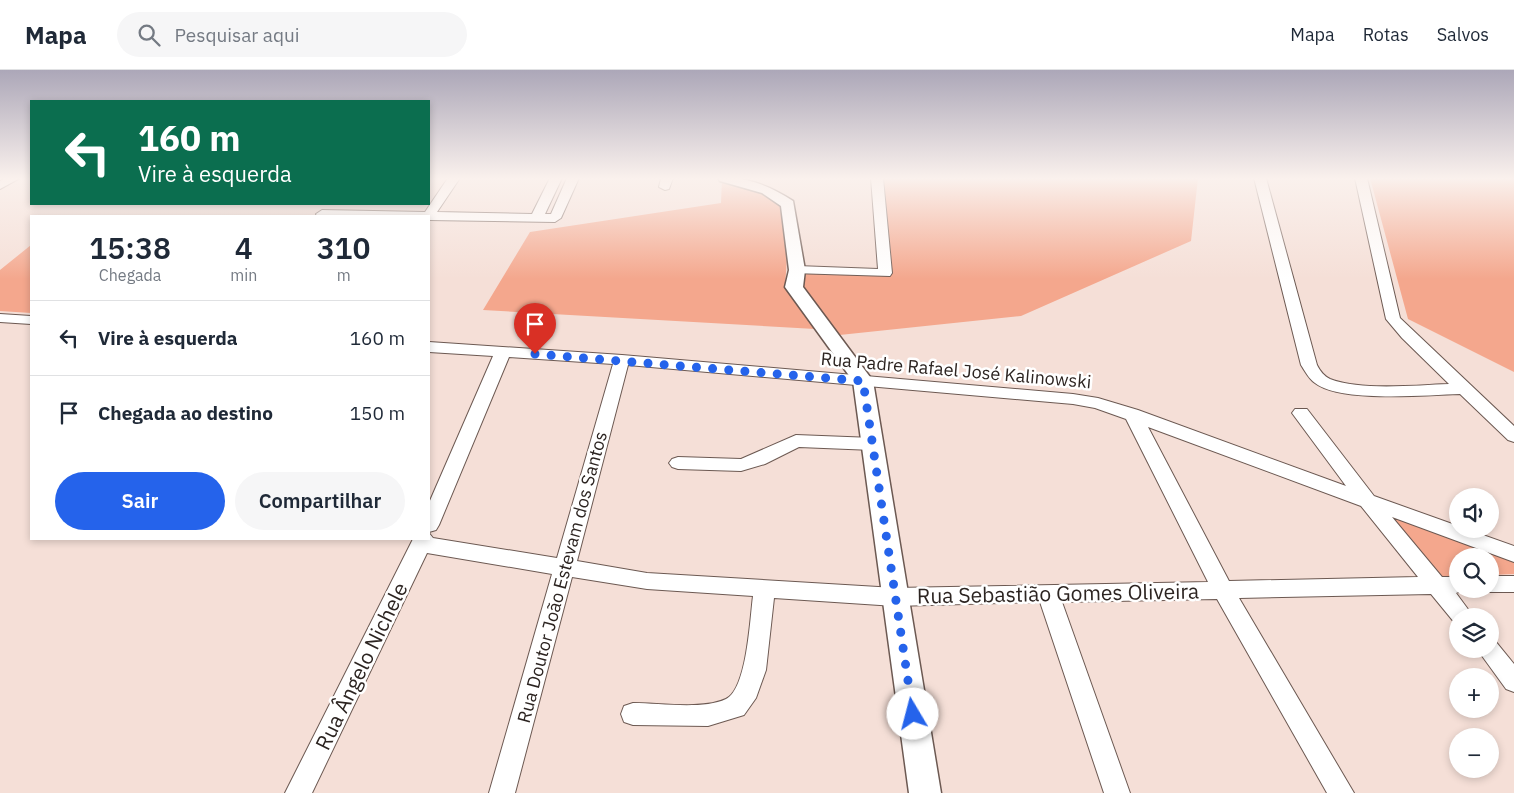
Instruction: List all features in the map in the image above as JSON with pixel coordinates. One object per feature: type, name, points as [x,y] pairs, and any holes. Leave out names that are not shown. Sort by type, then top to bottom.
[{"type":"street","points":[[537,217],[540,212]]},
{"type":"street","points":[[430,215],[555,218],[558,212]]},
{"type":"street","points":[[789,212],[796,270],[794,287],[863,381],[925,793]]},
{"type":"street","points":[[796,270],[885,273],[880,212]]},
{"type":"street","points":[[1269,212],[1309,365],[1322,382],[1350,388],[1463,389]]},
{"type":"street","points":[[1369,212],[1393,319],[1406,335],[1514,436]]},
{"type":"street","points":[[322,214],[429,215]]},
{"type":"street","points":[[0,318],[30,320]]},
{"type":"street","name":"Rua Padre Rafael José Kalinowski","points":[[430,347],[622,360],[1074,398],[1098,403],[1132,414],[1369,503],[1514,554]]},
{"type":"street","name":"Rua Ângelo Nichele","points":[[430,522],[502,352]]},
{"type":"street","name":"Rua Doutor João Estevam dos Santos","points":[[502,793],[622,360]]},
{"type":"street","points":[[1302,413],[1369,503],[1448,585],[1458,608]]},
{"type":"street","points":[[1132,414],[1223,590],[1341,793]]},
{"type":"street","points":[[678,463],[741,465],[759,460],[796,441],[873,444]]},
{"type":"street","name":"Rua Sebastião Gomes Oliveira","points":[[430,537],[565,568],[647,581],[895,597],[1448,585]]},
{"type":"street","name":"Rua Ângelo Nichele","points":[[298,793],[422,540]]},
{"type":"street","points":[[1499,584],[1514,584]]},
{"type":"street","points":[[633,714],[708,715],[734,707],[748,692],[754,670],[765,588]]},
{"type":"street","points":[[1048,593],[1117,793]]},
{"type":"street","points":[[1495,658],[1514,682]]},
{"type":"shaded area","points":[[663,212],[782,212],[788,243],[785,287],[815,329],[483,310],[530,232]]},
{"type":"shaded area","points":[[880,212],[1194,212],[1191,241],[1021,316],[830,336],[803,301],[797,270],[885,273]]},
{"type":"shaded area","points":[[1379,212],[1514,212],[1514,372],[1408,319]]},
{"type":"shaded area","points":[[30,246],[30,313],[0,311],[0,270]]},
{"type":"shaded area","points":[[1386,515],[1476,548],[1449,548],[1449,576],[1436,577]]},
{"type":"shaded area","points":[[1499,556],[1514,562],[1514,574],[1499,575]]},
{"type":"route","points":[[535,354],[863,381],[913,714]]}]
